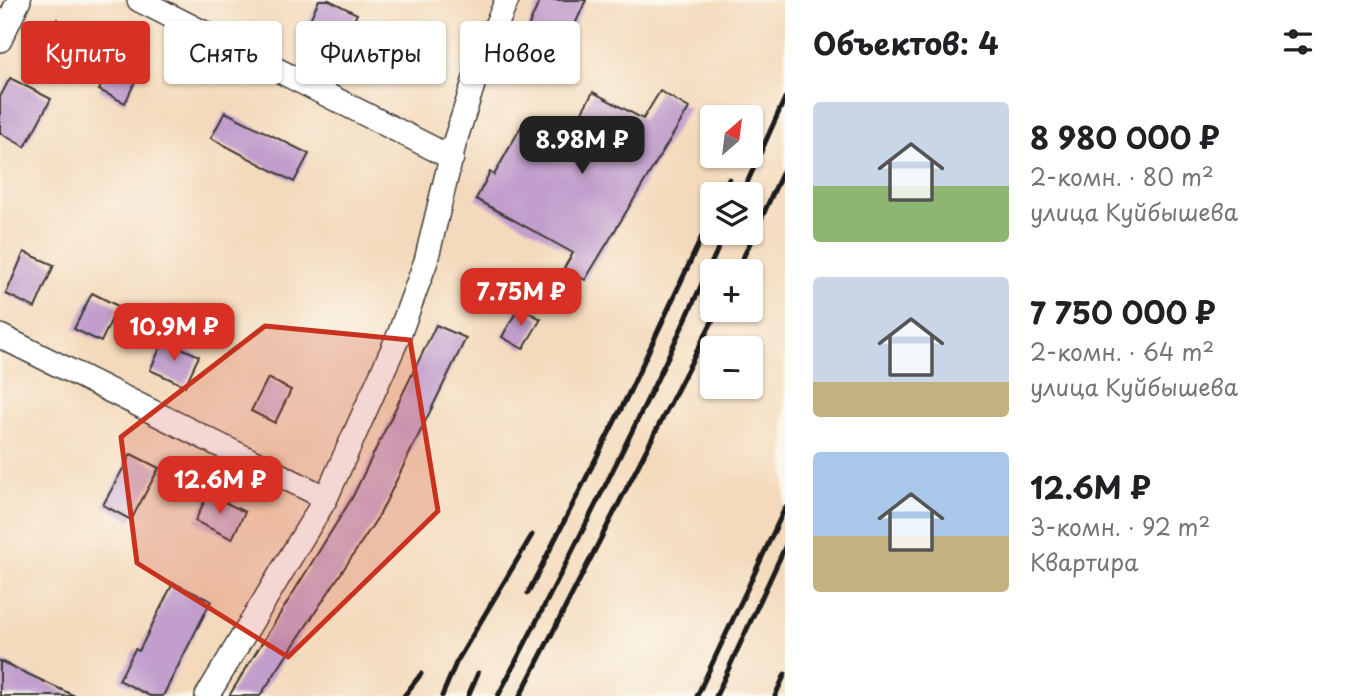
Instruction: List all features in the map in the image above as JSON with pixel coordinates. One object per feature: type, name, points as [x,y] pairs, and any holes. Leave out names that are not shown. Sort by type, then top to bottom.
[{"type":"street","points":[[0,40],[19,0]]},
{"type":"street","points":[[139,0],[452,158]]},
{"type":"street","points":[[207,696],[326,498],[399,335],[426,261],[480,62],[507,0]]},
{"type":"street","points":[[0,336],[326,498]]},
{"type":"highlighted area","points":[[265,326],[410,340],[438,511],[288,657],[137,563],[121,437]]},
{"type":"building","points":[[319,0],[329,0],[357,14],[354,21],[309,21]]},
{"type":"building","points":[[540,0],[586,0],[577,21],[531,21]]},
{"type":"building","points":[[10,78],[51,99],[25,147],[0,133],[0,97]]},
{"type":"building","points":[[102,84],[134,84],[125,103],[99,90]]},
{"type":"building","points":[[660,91],[689,108],[585,280],[564,268],[573,253],[476,199],[490,172],[494,175],[522,125],[562,147],[593,92],[643,119]]},
{"type":"building","points":[[225,112],[309,154],[294,182],[211,138]]},
{"type":"building","points":[[24,252],[54,265],[35,308],[6,294]]},
{"type":"building","points":[[92,293],[118,306],[101,342],[74,329]]},
{"type":"building","points":[[519,307],[541,319],[523,349],[502,337]]},
{"type":"building","points":[[436,325],[466,338],[380,514],[260,696],[229,696],[352,498]]},
{"type":"building","points":[[164,340],[199,356],[185,386],[150,370]]},
{"type":"building","points":[[268,378],[291,390],[275,423],[251,411]]},
{"type":"building","points":[[131,454],[159,468],[131,520],[103,505]]},
{"type":"building","points":[[208,494],[245,512],[232,539],[195,521]]},
{"type":"building","points":[[173,583],[211,601],[163,696],[150,696],[119,680],[135,649],[139,651]]},
{"type":"building","points":[[0,661],[75,696],[0,696]]},
{"type":"railway","points":[[747,182],[785,98]]},
{"type":"railway","points":[[743,259],[785,167]]},
{"type":"railway","points":[[528,593],[630,391],[700,241]]},
{"type":"railway","points":[[498,696],[643,408],[720,245]]},
{"type":"railway","points":[[520,696],[712,322]]},
{"type":"railway","points":[[697,696],[785,508]]},
{"type":"railway","points":[[442,696],[456,663],[532,535]]},
{"type":"railway","points":[[716,696],[785,547]]},
{"type":"railway","points":[[468,696],[478,673]]},
{"type":"railway","points":[[404,696],[421,674]]},
{"type":"railway","points":[[775,696],[785,674]]}]
